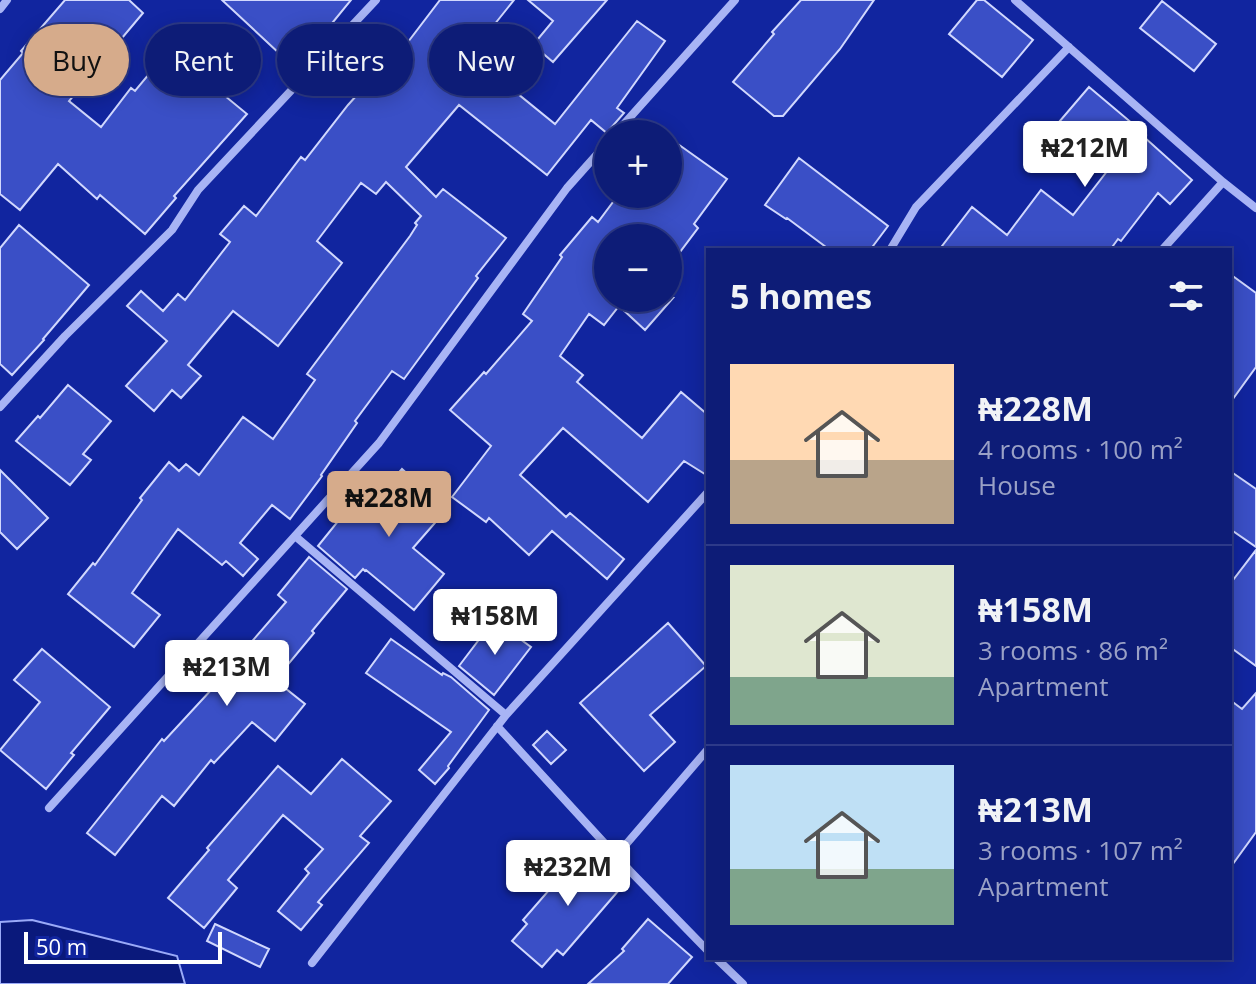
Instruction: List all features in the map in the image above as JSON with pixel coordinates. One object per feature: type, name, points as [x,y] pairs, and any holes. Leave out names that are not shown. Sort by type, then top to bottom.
[{"type":"street","points":[[0,9],[7,0]]},
{"type":"street","points":[[0,407],[65,336],[172,230],[198,190],[376,0]]},
{"type":"street","points":[[628,120],[735,0]]},
{"type":"street","points":[[1015,0],[1256,208]]},
{"type":"street","points":[[892,248],[916,207],[1069,47]]},
{"type":"street","points":[[49,808],[379,443],[567,188],[594,158]]},
{"type":"street","points":[[1164,248],[1223,182]]},
{"type":"street","points":[[312,963],[506,715],[706,494]]},
{"type":"street","points":[[295,536],[506,715]]},
{"type":"street","points":[[497,726],[706,949]]},
{"type":"street","points":[[616,856],[706,751]]},
{"type":"street","points":[[718,960],[743,984]]},
{"type":"shaded area","points":[[32,920],[177,956],[185,984],[0,984],[0,922]]},
{"type":"building","points":[[65,0],[129,0],[143,13],[129,30],[129,24],[44,24]]},
{"type":"building","points":[[222,0],[351,0],[333,22],[335,24],[277,24],[277,51],[261,36],[261,24],[248,24]]},
{"type":"building","points":[[440,0],[514,0],[495,24],[429,24],[429,96],[521,96],[555,124],[637,21],[665,41],[617,108],[624,113],[618,120],[594,120],[594,122],[591,120],[547,175],[459,105],[406,167],[436,197],[443,189],[506,238],[404,379],[392,371],[290,519],[272,505],[240,543],[258,559],[243,576],[226,561],[222,565],[178,529],[132,593],[160,615],[134,647],[68,594],[93,563],[95,565],[142,500],[140,498],[169,462],[179,471],[186,464],[199,475],[243,417],[273,439],[315,380],[307,374],[410,236],[421,216],[386,182],[376,194],[361,183],[317,241],[342,263],[278,346],[233,311],[188,365],[201,376],[181,398],[172,390],[154,411],[126,386],[167,341],[127,306],[141,291],[163,311],[178,294],[185,300],[230,242],[220,234],[244,206],[256,216],[301,157],[305,160],[356,96],[413,96],[413,35]]},
{"type":"building","points":[[528,0],[607,0],[553,62],[543,54],[543,33],[553,21]]},
{"type":"building","points":[[801,0],[874,0],[840,49],[783,116],[774,116],[733,82]]},
{"type":"building","points":[[977,0],[984,0],[1033,40],[1002,77],[949,34]]},
{"type":"building","points":[[1162,1],[1216,44],[1194,71],[1140,28]]},
{"type":"building","points":[[24,48],[24,96],[73,96],[69,101],[101,127],[125,96],[129,96],[131,88],[135,91],[145,79],[145,96],[225,96],[247,114],[174,196],[176,198],[145,234],[100,195],[97,199],[58,164],[20,210],[0,194],[0,80],[23,53]]},
{"type":"building","points":[[1089,87],[1146,135],[1144,137],[1192,180],[1170,204],[1158,193],[1121,241],[1118,239],[1111,248],[941,248],[972,207],[1007,235],[1041,190],[1073,215],[1108,170],[1073,141],[1061,157],[1041,143]]},
{"type":"building","points":[[682,147],[727,179],[694,224],[698,228],[682,249],[682,224],[594,224],[594,312],[614,312],[604,325],[589,314],[560,356],[583,375],[577,382],[642,438],[681,392],[706,413],[706,475],[684,461],[648,502],[563,428],[520,475],[566,517],[570,513],[624,559],[607,579],[552,531],[529,555],[489,518],[486,522],[452,497],[491,446],[450,410],[532,321],[523,314],[562,257],[560,255],[592,217],[598,222],[608,208],[682,208]]},
{"type":"building","points":[[799,158],[888,226],[872,248],[827,248],[765,205]]},
{"type":"building","points":[[19,225],[89,285],[12,375],[0,364],[0,248]]},
{"type":"building","points":[[1232,275],[1256,293],[1256,367],[1232,400]]},
{"type":"building","points":[[626,312],[661,312],[645,330]]},
{"type":"building","points":[[68,385],[111,421],[83,454],[91,460],[70,485],[16,441]]},
{"type":"building","points":[[402,469],[447,509],[413,548],[444,574],[414,610],[366,570],[363,569],[355,578],[318,546],[356,499],[367,509]]},
{"type":"building","points":[[0,470],[48,518],[17,549],[0,532]]},
{"type":"building","points":[[1232,472],[1256,489],[1256,547],[1232,530]]},
{"type":"building","points":[[1256,550],[1256,666],[1232,648],[1232,581]]},
{"type":"building","points":[[309,557],[347,589],[275,680],[305,704],[275,741],[252,722],[214,763],[211,760],[174,806],[162,796],[115,855],[87,833],[162,739],[164,741],[212,689],[286,602],[278,595]]},
{"type":"building","points":[[494,620],[531,647],[494,695],[459,666]]},
{"type":"building","points":[[668,623],[706,666],[650,715],[675,742],[644,771],[580,703]]},
{"type":"building","points":[[391,639],[442,675],[451,677],[489,710],[435,784],[419,770],[451,732],[366,673]]},
{"type":"building","points":[[42,649],[110,707],[71,753],[74,755],[46,789],[0,750],[40,702],[14,680]]},
{"type":"building","points":[[1256,693],[1256,832],[1232,865],[1232,702],[1242,709]]},
{"type":"building","points":[[547,731],[566,750],[551,764],[533,745]]},
{"type":"building","points":[[342,759],[391,801],[360,836],[369,843],[318,902],[322,905],[301,930],[278,911],[309,873],[305,869],[323,849],[283,815],[228,880],[237,888],[204,928],[168,898],[278,766],[311,794]]},
{"type":"building","points":[[581,847],[625,883],[563,955],[557,950],[542,967],[512,941],[527,924],[523,920]]},
{"type":"building","points":[[648,919],[692,957],[668,984],[588,984],[624,951],[622,949]]},
{"type":"building","points":[[215,924],[269,949],[260,967],[207,941]]}]
